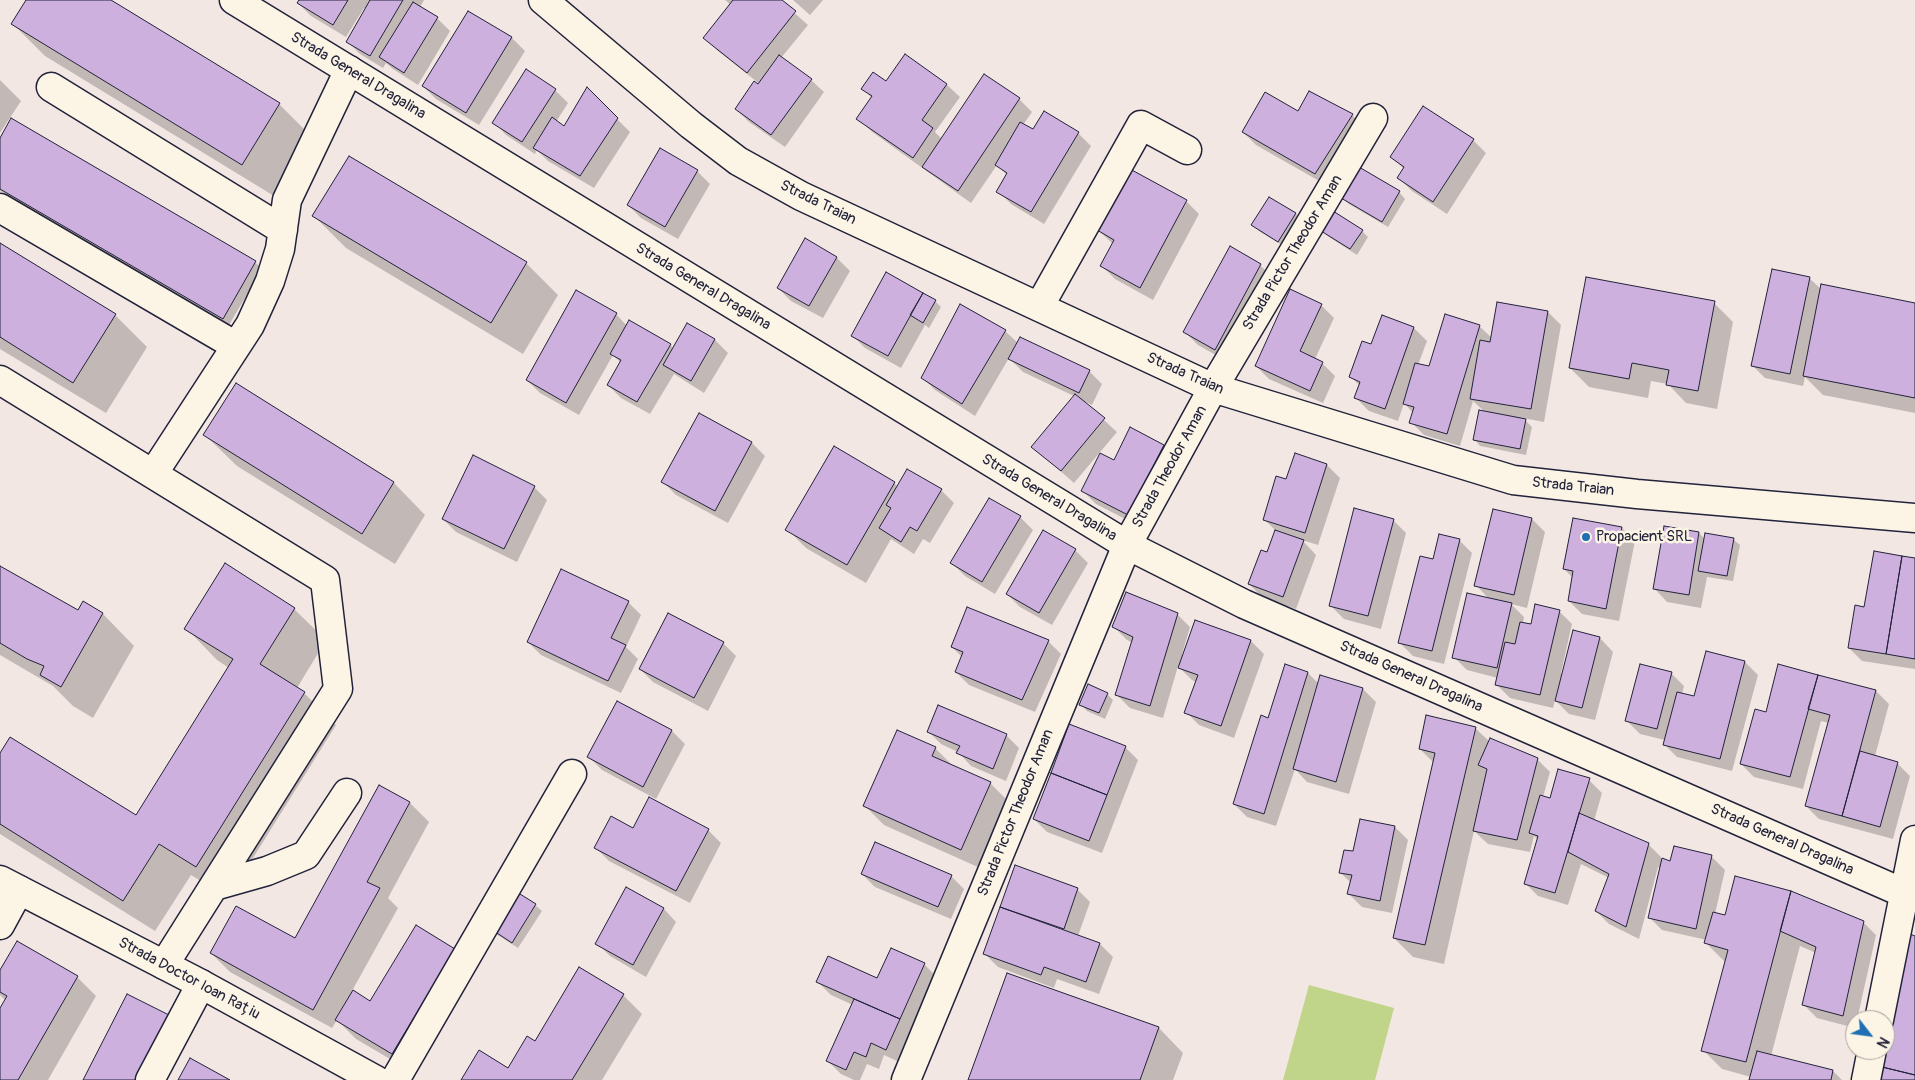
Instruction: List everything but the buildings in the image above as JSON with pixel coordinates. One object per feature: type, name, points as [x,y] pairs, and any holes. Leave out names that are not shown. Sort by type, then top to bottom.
[{"type":"street","name":"Strada General Dragalina","points":[[234,0],[1126,546],[1244,604],[1910,896]]},
{"type":"street","name":"Strada Traian","points":[[543,0],[691,125],[738,161],[801,196],[1213,388],[1513,480],[1637,494],[1915,518]]},
{"type":"street","points":[[153,474],[250,325],[270,281],[280,249],[287,200],[349,70]]},
{"type":"street","points":[[51,87],[283,230]]},
{"type":"street","name":"Strada Pictor Theodor Aman","points":[[1213,388],[1373,118]]},
{"type":"street","points":[[1039,307],[1141,125],[1187,150]]},
{"type":"street","points":[[0,208],[236,346]]},
{"type":"street","points":[[0,380],[325,580],[338,688],[164,965]]},
{"type":"street","name":"Strada Theodor Aman","points":[[1126,546],[1213,388]]},
{"type":"street","name":"Strada Pictor Theodor Aman","points":[[906,1080],[1126,546]]},
{"type":"street","points":[[395,1080],[572,774]]},
{"type":"street","points":[[214,886],[267,870],[306,855],[347,793]]},
{"type":"street","points":[[1882,1010],[1910,896],[1915,840]]},
{"type":"street","points":[[0,925],[9,885]]},
{"type":"street","name":"Strada Doctor Ioan Rațiu","points":[[9,885],[201,984],[376,1080]]},
{"type":"street","points":[[150,1080],[201,984]]},
{"type":"street","points":[[1866,1080],[1870,1060]]},
{"type":"green space","points":[[1309,985],[1394,1008],[1375,1080],[1283,1080]]},
{"type":"place","name":"Propacient SRL","points":[[1586,537]]}]
